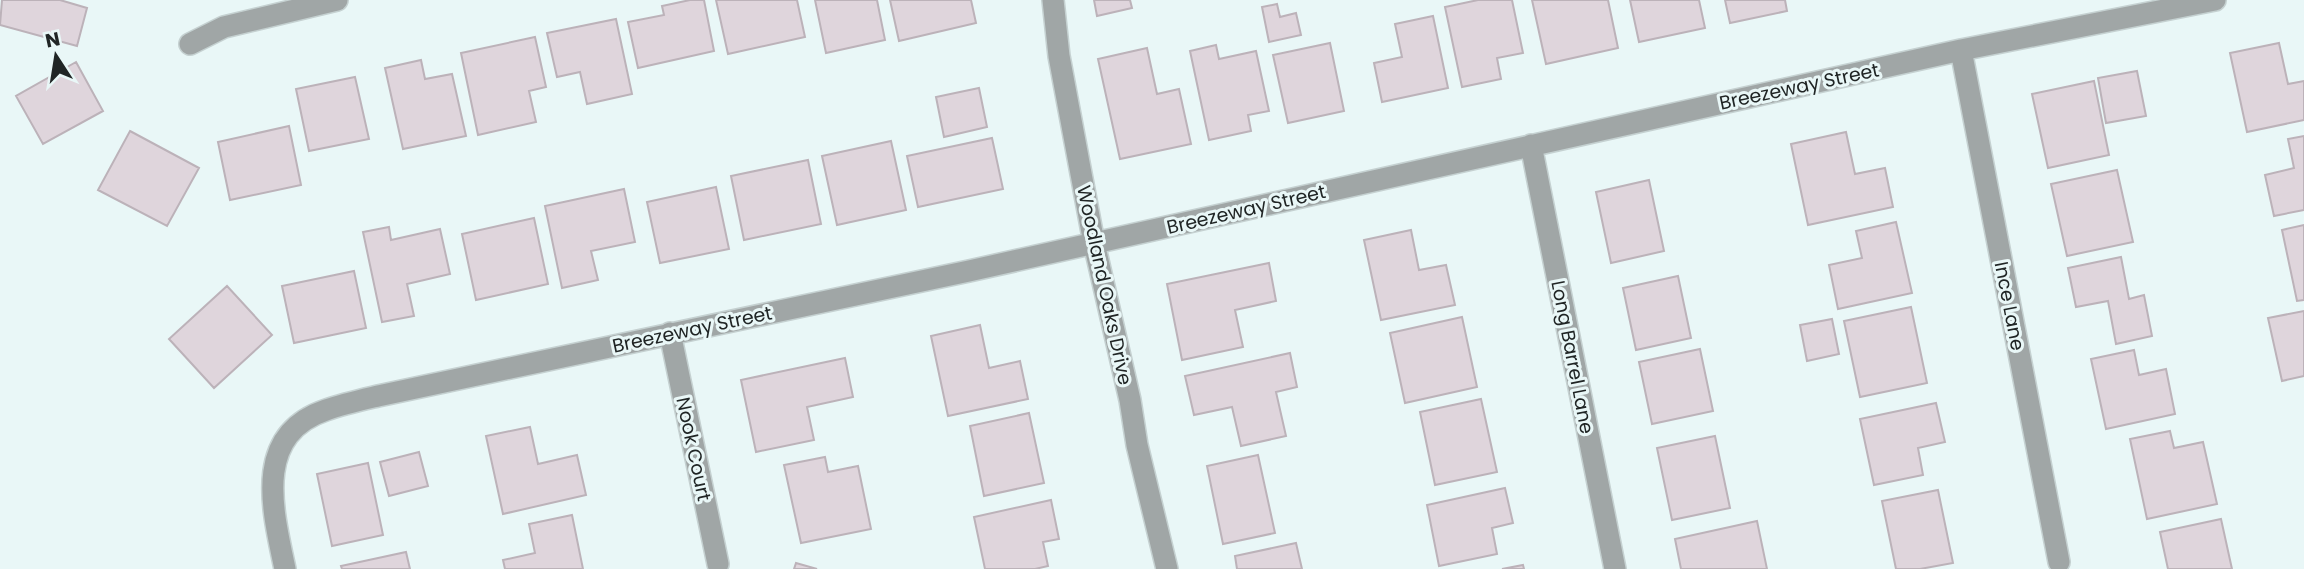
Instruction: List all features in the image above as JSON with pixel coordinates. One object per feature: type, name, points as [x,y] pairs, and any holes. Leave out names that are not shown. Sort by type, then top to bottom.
[{"type":"street","points":[[190,44],[224,27],[337,0]]},
{"type":"street","name":"Woodland Oaks Drive","points":[[1053,0],[1059,56],[1094,243],[1130,400],[1137,445],[1167,569]]},
{"type":"street","name":"Breezeway Street","points":[[285,569],[274,517],[272,487],[275,461],[285,437],[302,421],[324,410],[378,396],[1094,243],[1961,50],[2215,0]]},
{"type":"street","name":"Ince Lane","points":[[1961,50],[2059,562]]},
{"type":"street","name":"Long Barrel Lane","points":[[1531,145],[1615,569]]},
{"type":"street","name":"Nook Court","points":[[670,333],[718,564]]},
{"type":"building","points":[[2,0],[60,0],[87,8],[77,46],[0,25]]},
{"type":"building","points":[[704,0],[714,51],[638,68],[628,22],[664,15],[662,6]]},
{"type":"building","points":[[716,0],[797,0],[805,37],[728,54]]},
{"type":"building","points":[[815,0],[877,0],[885,40],[826,53]]},
{"type":"building","points":[[890,0],[971,0],[976,23],[899,41]]},
{"type":"building","points":[[1094,0],[1130,0],[1132,8],[1097,16]]},
{"type":"building","points":[[1478,0],[1512,0],[1523,53],[1497,58],[1501,79],[1462,87],[1445,7]]},
{"type":"building","points":[[1532,0],[1608,0],[1618,48],[1546,64]]},
{"type":"building","points":[[1630,0],[1699,0],[1705,28],[1639,42]]},
{"type":"building","points":[[1725,0],[1785,0],[1787,11],[1730,23]]},
{"type":"building","points":[[1277,4],[1280,17],[1296,13],[1301,35],[1269,42],[1262,7]]},
{"type":"building","points":[[1433,16],[1448,88],[1382,102],[1374,63],[1402,57],[1395,24]]},
{"type":"building","points":[[616,19],[632,94],[587,104],[580,72],[557,77],[547,33]]},
{"type":"building","points":[[535,37],[546,87],[529,91],[536,122],[478,135],[461,53]]},
{"type":"building","points":[[1330,43],[1344,111],[1288,123],[1273,55]]},
{"type":"building","points":[[2279,43],[2288,84],[2304,81],[2304,120],[2247,132],[2230,53]]},
{"type":"building","points":[[1216,45],[1219,59],[1256,51],[1269,111],[1248,115],[1251,131],[1209,140],[1190,51]]},
{"type":"building","points":[[1147,48],[1157,94],[1179,89],[1191,144],[1120,159],[1098,59]]},
{"type":"building","points":[[421,60],[425,79],[452,74],[466,136],[403,149],[385,68]]},
{"type":"building","points":[[76,62],[103,111],[43,144],[16,96]]},
{"type":"building","points":[[2137,71],[2146,116],[2106,123],[2098,78]]},
{"type":"building","points":[[355,77],[369,139],[309,151],[296,89]]},
{"type":"building","points":[[2094,81],[2109,155],[2048,168],[2032,94]]},
{"type":"building","points":[[979,88],[987,127],[944,137],[936,97]]},
{"type":"building","points":[[289,126],[301,185],[230,200],[218,142]]},
{"type":"building","points":[[130,131],[199,168],[167,226],[98,190]]},
{"type":"building","points":[[1846,132],[1855,174],[1885,168],[1893,207],[1808,225],[1791,144]]},
{"type":"building","points":[[2304,136],[2304,210],[2274,216],[2265,175],[2294,168],[2288,139]]},
{"type":"building","points":[[992,138],[1003,189],[918,207],[907,156]]},
{"type":"building","points":[[891,141],[906,210],[837,225],[822,156]]},
{"type":"building","points":[[808,160],[821,224],[744,240],[731,176]]},
{"type":"building","points":[[2117,170],[2133,242],[2067,256],[2051,184]]},
{"type":"building","points":[[1649,180],[1664,251],[1611,263],[1596,192]]},
{"type":"building","points":[[716,187],[729,249],[660,263],[647,202]]},
{"type":"building","points":[[624,189],[635,242],[591,251],[598,280],[562,288],[545,206]]},
{"type":"building","points":[[534,218],[548,284],[476,300],[462,234]]},
{"type":"building","points":[[1896,222],[1912,293],[1838,309],[1829,265],[1862,258],[1856,231]]},
{"type":"building","points":[[2304,225],[2304,300],[2297,301],[2282,230]]},
{"type":"building","points":[[389,227],[391,240],[440,229],[450,274],[407,284],[414,316],[382,322],[363,232]]},
{"type":"building","points":[[1411,230],[1419,270],[1446,265],[1455,305],[1381,320],[1364,240]]},
{"type":"building","points":[[2121,257],[2129,299],[2144,295],[2152,336],[2116,344],[2108,301],[2076,307],[2068,268]]},
{"type":"building","points":[[1269,263],[1276,301],[1235,310],[1243,347],[1182,360],[1167,284]]},
{"type":"building","points":[[354,271],[366,328],[294,343],[282,286]]},
{"type":"building","points":[[1678,276],[1691,338],[1636,350],[1623,288]]},
{"type":"building","points":[[227,286],[272,335],[214,388],[169,339]]},
{"type":"building","points":[[1911,307],[1927,383],[1860,397],[1844,321]]},
{"type":"building","points":[[2304,311],[2304,376],[2282,381],[2268,318]]},
{"type":"building","points":[[1462,317],[1477,387],[1405,403],[1390,333]]},
{"type":"building","points":[[1832,319],[1839,354],[1807,361],[1800,325]]},
{"type":"building","points":[[980,325],[989,368],[1020,361],[1028,399],[948,416],[931,336]]},
{"type":"building","points":[[1700,349],[1713,411],[1652,424],[1639,362]]},
{"type":"building","points":[[2134,350],[2139,375],[2166,369],[2175,414],[2106,429],[2091,359]]},
{"type":"building","points":[[1290,353],[1297,387],[1276,392],[1286,436],[1241,446],[1232,407],[1194,415],[1185,376]]},
{"type":"building","points":[[845,358],[853,397],[807,407],[814,440],[756,452],[741,380]]},
{"type":"building","points":[[1481,399],[1497,472],[1435,485],[1420,412]]},
{"type":"building","points":[[1936,403],[1945,442],[1918,448],[1923,475],[1874,485],[1860,419]]},
{"type":"building","points":[[1029,413],[1044,483],[984,496],[970,426]]},
{"type":"building","points":[[530,427],[538,464],[577,455],[586,495],[503,514],[486,436]]},
{"type":"building","points":[[2170,431],[2174,448],[2203,442],[2217,504],[2147,519],[2130,439]]},
{"type":"building","points":[[1715,436],[1730,508],[1672,520],[1657,448]]},
{"type":"building","points":[[419,452],[428,486],[389,496],[380,462]]},
{"type":"building","points":[[1258,455],[1275,533],[1223,544],[1207,466]]},
{"type":"building","points":[[825,457],[828,472],[858,466],[871,529],[801,543],[784,465]]},
{"type":"building","points":[[368,463],[383,535],[332,546],[317,474]]},
{"type":"building","points":[[1505,488],[1513,523],[1492,528],[1497,554],[1439,566],[1427,505]]},
{"type":"building","points":[[1938,490],[1953,563],[1920,569],[1896,569],[1882,501]]},
{"type":"building","points":[[1051,500],[1059,539],[1043,542],[1048,566],[1035,569],[985,569],[974,517]]},
{"type":"building","points":[[572,515],[583,569],[505,569],[503,560],[535,553],[529,524]]},
{"type":"building","points":[[2221,519],[2232,569],[2168,569],[2160,532]]},
{"type":"building","points":[[1757,521],[1767,569],[1681,569],[1675,539]]},
{"type":"building","points":[[1296,543],[1302,569],[1237,569],[1235,556]]},
{"type":"building","points":[[406,552],[410,569],[342,569],[341,566]]},
{"type":"building","points":[[796,563],[817,569],[794,569]]},
{"type":"building","points":[[1523,565],[1524,569],[1502,569]]}]
